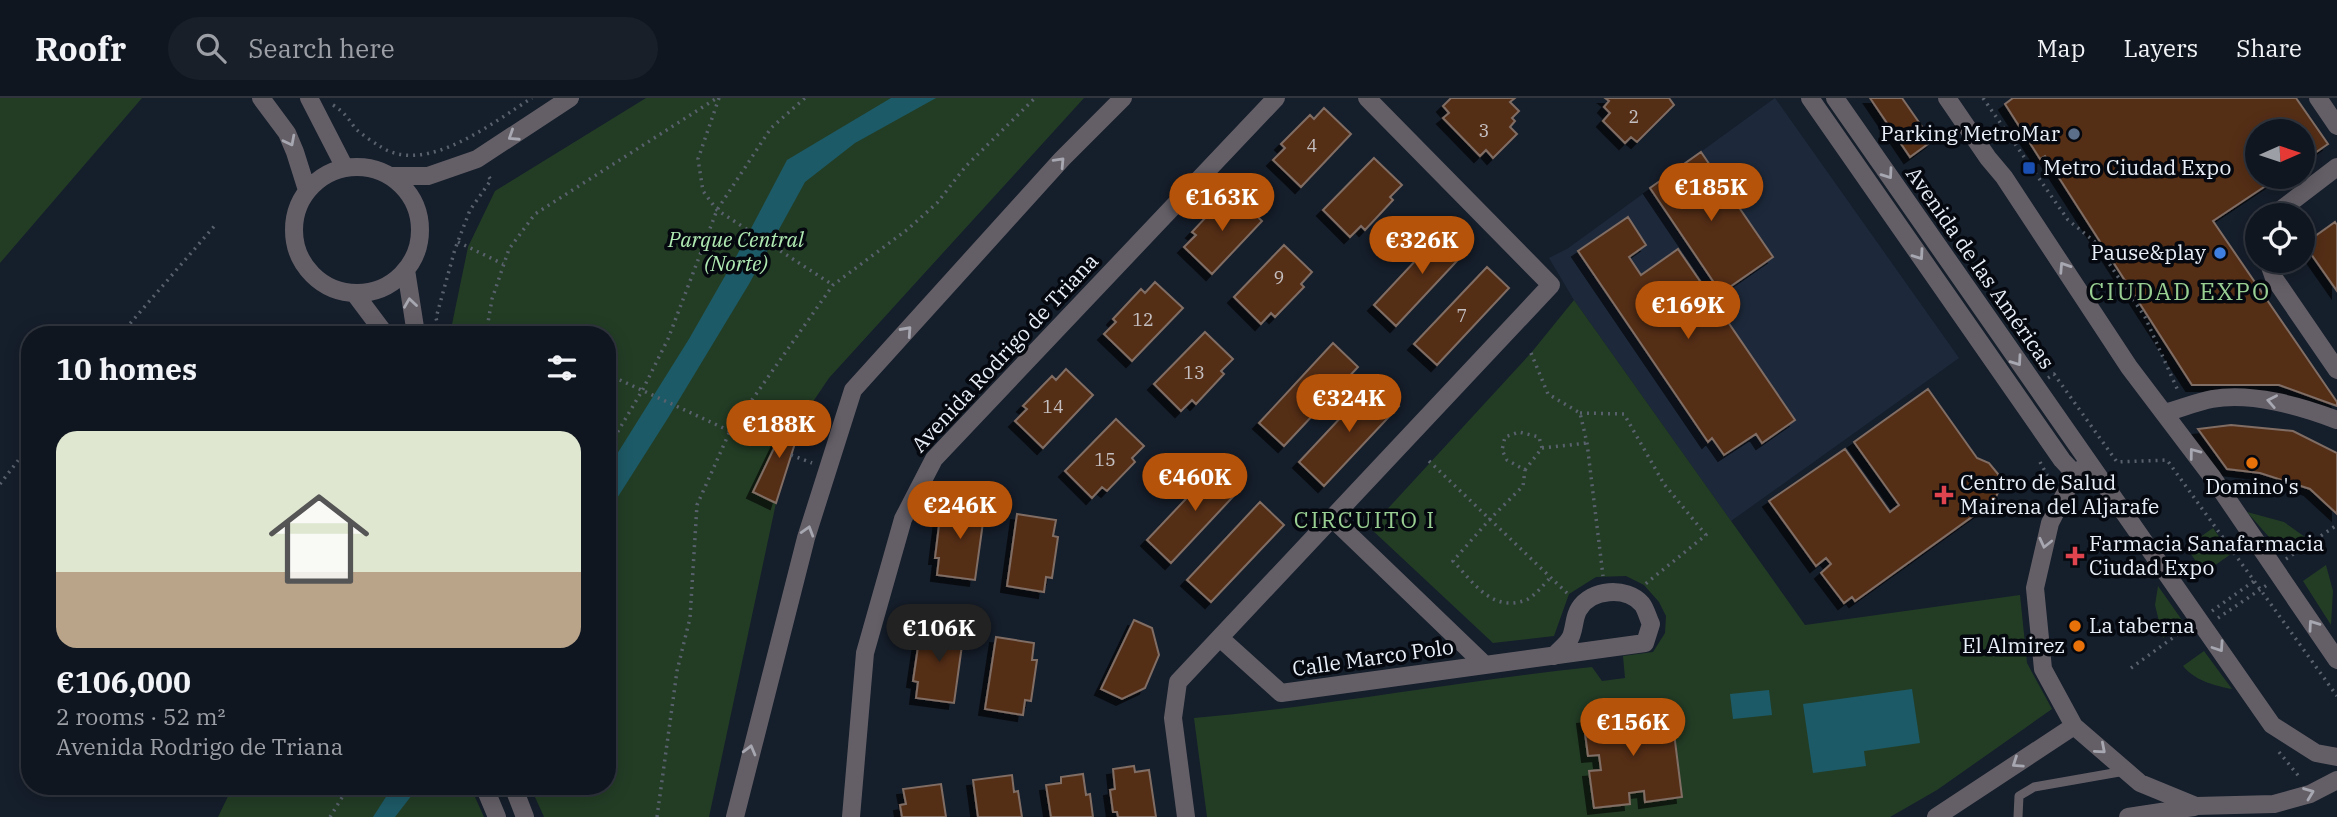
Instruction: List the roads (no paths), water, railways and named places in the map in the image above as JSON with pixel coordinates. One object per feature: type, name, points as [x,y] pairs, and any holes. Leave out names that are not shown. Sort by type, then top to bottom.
[{"type":"street","points":[[261,98],[296,152],[307,190]]},
{"type":"street","points":[[309,98],[345,168]]},
{"type":"street","points":[[390,176],[428,176],[477,159],[570,98]]},
{"type":"street","points":[[735,817],[806,538],[853,390],[1062,159],[1123,98]]},
{"type":"street","name":"Avenida Rodrigo de Triana","points":[[851,817],[865,653],[903,519],[934,459],[1276,98]]},
{"type":"street","points":[[1186,817],[1173,718],[1178,682],[1552,285],[1367,98]]},
{"type":"street","name":"Avenida de las Américas","points":[[1810,98],[2062,460],[2082,469]]},
{"type":"street","name":"Avenida de las Américas","points":[[1835,98],[2036,387],[2082,469],[2206,621],[2272,725],[2316,752],[2337,757]]},
{"type":"street","points":[[1947,98],[2004,177],[2129,367],[2213,478],[2272,575],[2337,660]]},
{"type":"street","points":[[2318,98],[2337,125]]},
{"type":"street","points":[[2290,203],[2337,167]]},
{"type":"street","points":[[345,168],[369,168],[390,176],[406,190],[417,209],[420,230],[417,252],[406,271],[392,284],[374,292],[355,294],[335,290],[318,280],[304,266],[296,247],[294,228],[298,208],[307,190],[331,172],[345,168]]},
{"type":"street","points":[[406,271],[415,326]]},
{"type":"street","points":[[2272,273],[2337,370]]},
{"type":"street","points":[[355,294],[379,326]]},
{"type":"street","points":[[2164,413],[2214,399],[2266,399],[2337,420]]},
{"type":"street","points":[[2082,469],[2050,523],[2035,588],[2043,669],[2074,726],[2140,783],[2196,806]]},
{"type":"street","points":[[1332,518],[1485,665]]},
{"type":"street","name":"Calle Marco Polo","points":[[1220,638],[1281,693],[1554,656],[1645,643],[1651,624],[1641,603],[1624,593],[1608,592],[1590,597],[1580,607],[1574,620],[1571,638],[1554,656]]},
{"type":"street","points":[[1936,817],[1951,811],[2074,726]]},
{"type":"street","points":[[2129,817],[2196,806],[2274,804],[2310,794],[2337,780]]},
{"type":"street","points":[[488,795],[497,817]]},
{"type":"street","points":[[516,795],[525,817]]},
{"type":"lane","points":[[2018,817],[2019,796],[2034,787],[2126,771]]},
{"type":"place","name":"Parking MetroMar","points":[[2074,134]]},
{"type":"place","name":"Metro Ciudad Expo","points":[[2029,168]]},
{"type":"place","name":"Pause&play","points":[[2220,253]]},
{"type":"place","name":"Domino's","points":[[2252,463]]},
{"type":"place","name":"Centro de Salud Mairena del Aljarafe","points":[[1944,495]]},
{"type":"place","name":"Farmacia Sanafarmacia Ciudad Expo","points":[[2075,556]]},
{"type":"place","name":"La taberna","points":[[2075,626]]},
{"type":"place","name":"El Almirez","points":[[2079,646]]},
{"type":"district","name":"CIUDAD EXPO","points":[[2180,292]]},
{"type":"district","name":"CIRCUITO I","points":[[1365,520]]},
{"type":"park label","name":"Parque Central (Norte)","points":[[736,252]]}]
